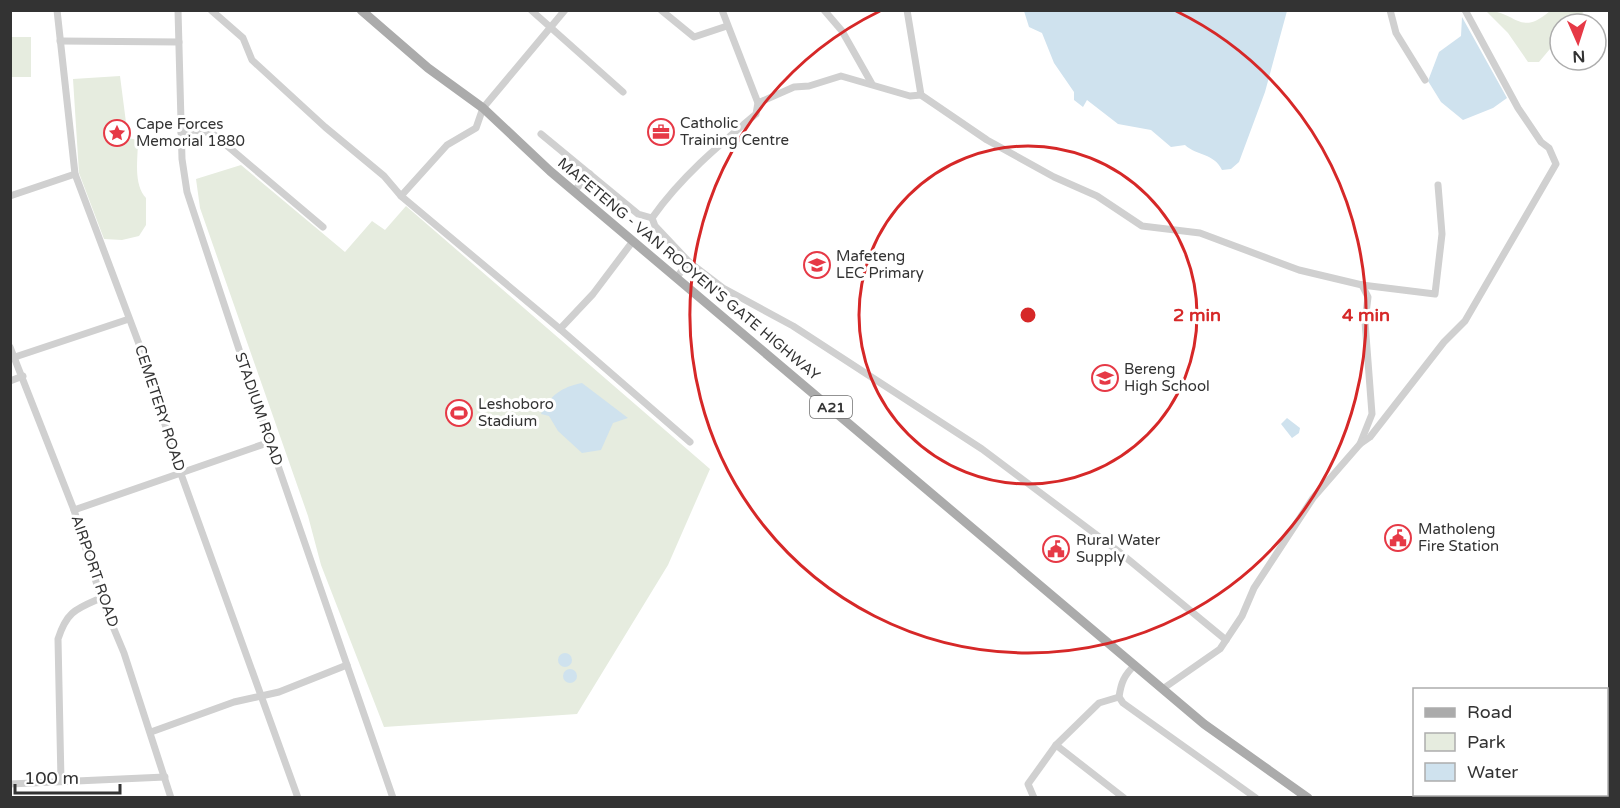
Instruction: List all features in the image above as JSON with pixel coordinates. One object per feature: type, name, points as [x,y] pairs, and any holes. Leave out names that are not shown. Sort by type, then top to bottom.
[{"type":"main road","name":"MAFETENG - VAN ROOYEN'S GATE HIGHWAY","points":[[361,10],[428,68],[483,108],[574,191],[1204,724],[1308,798]]},
{"type":"street","name":"CEMETERY ROAD","points":[[57,10],[75,174],[129,319],[298,798]]},
{"type":"street","name":"STADIUM ROAD","points":[[178,10],[181,133],[187,192],[270,442],[393,798]]},
{"type":"street","points":[[211,10],[243,38],[252,60],[325,127],[384,176],[401,196],[690,442]]},
{"type":"street","points":[[531,10],[623,92]]},
{"type":"street","points":[[401,196],[447,145],[476,128],[483,108],[565,10]]},
{"type":"street","points":[[661,10],[694,38],[727,26]]},
{"type":"street","points":[[652,218],[669,194],[699,162],[756,114],[758,103],[722,10]]},
{"type":"street","points":[[824,10],[834,25],[842,31],[871,78],[872,84]]},
{"type":"street","points":[[907,10],[921,95]]},
{"type":"street","points":[[1390,10],[1396,33],[1425,80]]},
{"type":"street","points":[[1164,688],[1220,649],[1242,616],[1254,588],[1313,498],[1360,444],[1370,437],[1444,342],[1465,321],[1556,164],[1549,148],[1541,142],[1518,108],[1465,10]]},
{"type":"street","points":[[60,41],[179,42]]},
{"type":"street","points":[[758,103],[794,87],[809,86],[841,76],[910,96],[921,95],[987,140],[1054,177],[1097,196],[1142,226],[1200,233],[1299,270],[1362,285],[1435,294],[1442,234],[1438,185]]},
{"type":"street","points":[[181,133],[194,130],[212,133],[322,227]]},
{"type":"street","points":[[542,134],[638,214],[652,218]]},
{"type":"street","points":[[10,196],[75,174]]},
{"type":"street","points":[[574,191],[590,174]]},
{"type":"street","points":[[652,218],[655,226],[689,262],[723,288],[793,326],[982,449],[1118,551],[1226,640]]},
{"type":"street","points":[[560,329],[593,294],[633,241]]},
{"type":"street","points":[[676,278],[689,262]]},
{"type":"street","points":[[1360,444],[1372,414],[1365,322],[1368,297],[1362,285]]},
{"type":"street","points":[[15,357],[129,319]]},
{"type":"street","name":"AIRPORT ROAD","points":[[10,347],[75,510],[101,598],[151,732],[171,798]]},
{"type":"street","points":[[10,381],[23,376]]},
{"type":"street","points":[[75,510],[270,442]]},
{"type":"street","points":[[61,781],[58,639],[64,621],[75,609],[101,598]]},
{"type":"street","points":[[151,732],[234,702],[262,697],[311,681],[347,665]]},
{"type":"street","points":[[1119,697],[1126,673],[1135,666]]},
{"type":"street","points":[[1034,798],[1028,784],[1056,745],[1099,703],[1119,697]]},
{"type":"street","points":[[1119,697],[1150,723],[1256,798]]},
{"type":"street","points":[[1056,745],[1124,798]]},
{"type":"street","points":[[10,784],[165,777]]},
{"type":"green space","points":[[1486,11],[1504,14],[1524,23],[1540,19],[1548,13],[1548,51],[1539,62],[1528,62],[1508,33]]},
{"type":"green space","points":[[1550,11],[1582,12],[1549,12]]},
{"type":"green space","points":[[11,37],[31,37],[31,77],[11,77]]},
{"type":"green space","points":[[120,76],[128,138],[138,140],[139,186],[146,198],[146,225],[139,236],[122,240],[104,239],[79,173],[73,79]]},
{"type":"green space","name":"Leshoboro Stadium","points":[[241,165],[345,252],[372,221],[385,230],[406,206],[710,469],[668,565],[577,714],[384,727],[321,565],[308,516],[200,208],[196,179]]},
{"type":"water","points":[[1024,11],[1287,11],[1265,92],[1239,162],[1231,169],[1222,170],[1215,160],[1185,145],[1171,147],[1151,130],[1118,124],[1087,100],[1083,107],[1074,100],[1074,92],[1054,63],[1042,33],[1029,27]]},
{"type":"water","points":[[1462,17],[1507,98],[1493,108],[1463,120],[1441,102],[1428,81],[1439,52],[1461,36]]},
{"type":"water","points":[[582,383],[628,418],[613,423],[601,450],[582,453],[558,431],[549,416],[541,414],[557,393]]},
{"type":"water","points":[[1287,418],[1300,428],[1299,433],[1292,438],[1281,424]]},
{"type":"water","points":[[562,653],[568,653],[572,660],[568,667],[562,667],[558,663],[558,657]]},
{"type":"water","points":[[567,669],[573,669],[577,676],[573,683],[567,683],[563,679],[563,673]]},
{"type":"place","name":"Catholic Training Centre","points":[[661,132]]},
{"type":"place","name":"Cape Forces Memorial 1880","points":[[117,133]]},
{"type":"place","name":"Mafeteng LEC Primary","points":[[817,265]]},
{"type":"place","name":"Bereng High School","points":[[1105,378]]},
{"type":"place","name":"Leshoboro Stadium","points":[[459,413]]},
{"type":"place","name":"Matholeng Fire Station","points":[[1398,538]]},
{"type":"place","name":"Rural Water Supply","points":[[1056,549]]}]
